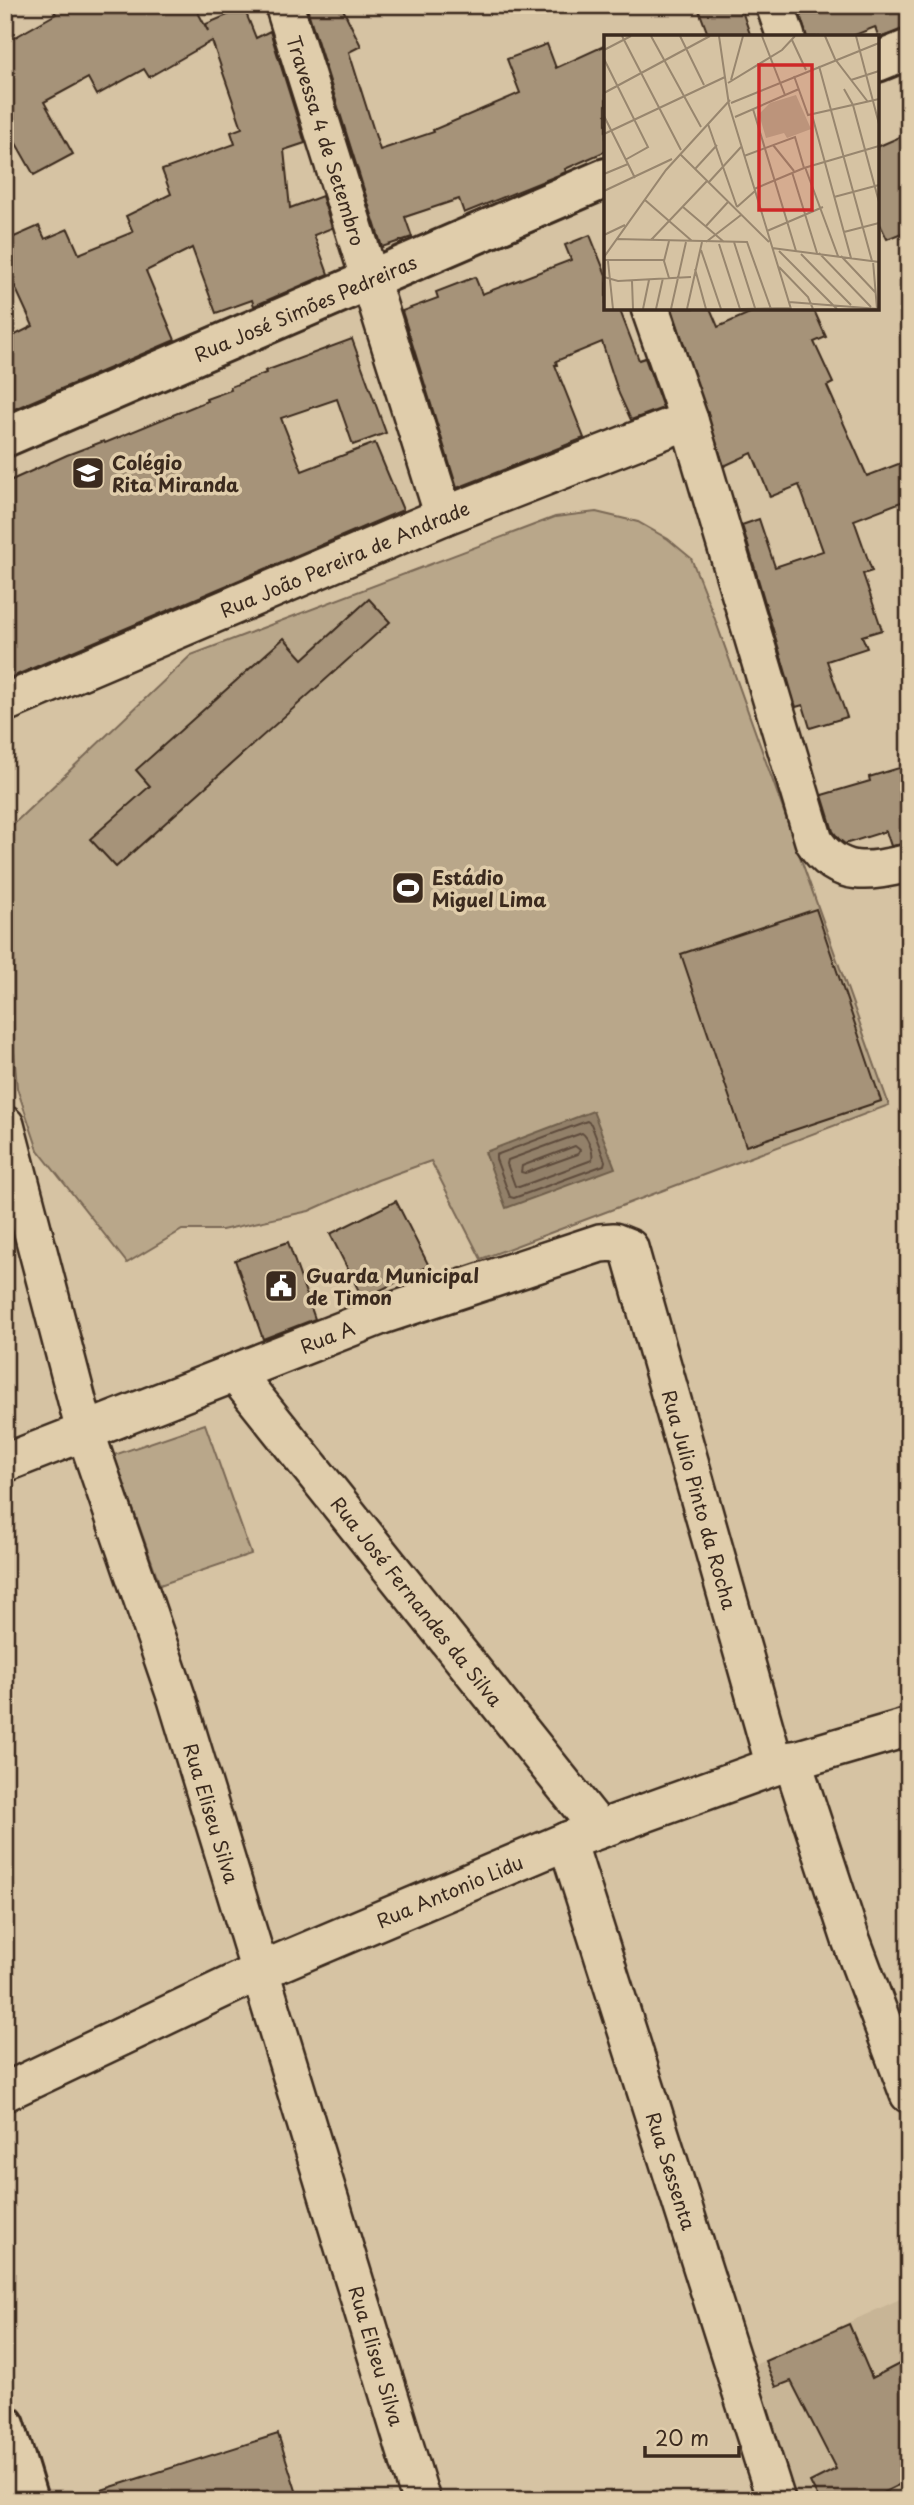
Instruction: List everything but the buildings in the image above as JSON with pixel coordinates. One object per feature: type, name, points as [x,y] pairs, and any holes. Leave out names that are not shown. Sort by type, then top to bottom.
[{"type":"main road","points":[[879,61],[909,49]]},
{"type":"main road","name":"Rua José Simões Pedreiras","points":[[5,437],[604,179]]},
{"type":"main road","points":[[5,2425],[28,2500]]},
{"type":"street","name":"Travessa 4 de Setembro","points":[[284,5],[444,516]]},
{"type":"street","points":[[775,5],[785,35]]},
{"type":"street","points":[[651,310],[688,420],[814,841],[824,856],[835,865],[869,870],[907,869]]},
{"type":"street","name":"Rua João Pereira de Andrade","points":[[5,703],[444,516],[688,420]]},
{"type":"street","name":"Rua Eliseu Silva","points":[[5,1125],[85,1431],[177,1699],[421,2500]]},
{"type":"street","name":"Rua A","points":[[5,1463],[382,1315],[600,1243],[614,1242]]},
{"type":"street","name":"Rua Julio Pinto da Rocha","points":[[614,1242],[629,1248],[784,1763],[909,2094]]},
{"type":"street","name":"Rua José Fernandes da Silva","points":[[235,1373],[583,1835]]},
{"type":"street","name":"Rua Antonio Lidu","points":[[5,2092],[260,1971],[583,1835],[784,1763],[909,1727]]},
{"type":"street","name":"Rua Sessenta","points":[[583,1835],[776,2500]]},
{"type":"shaded area","name":"Estádio Miguel Lima","points":[[596,512],[638,522],[668,539],[691,558],[889,1105],[481,1259],[431,1161],[378,1180],[309,1211],[222,1230],[182,1230],[127,1263],[38,1150],[17,1088],[5,944],[5,832],[191,655],[555,517]]},
{"type":"shaded area","points":[[205,1424],[251,1554],[160,1585],[114,1455]]},
{"type":"shaded area","points":[[909,2295],[909,2500],[791,2500],[748,2368]]},
{"type":"water","points":[[593,1111],[615,1168],[506,1208],[485,1152]]},
{"type":"place","name":"Colégio Rita Miranda","points":[[88,473]]},
{"type":"place","name":"Estádio Miguel Lima","points":[[408,888]]},
{"type":"place","name":"Guarda Municipal de Timon","points":[[281,1286]]}]
